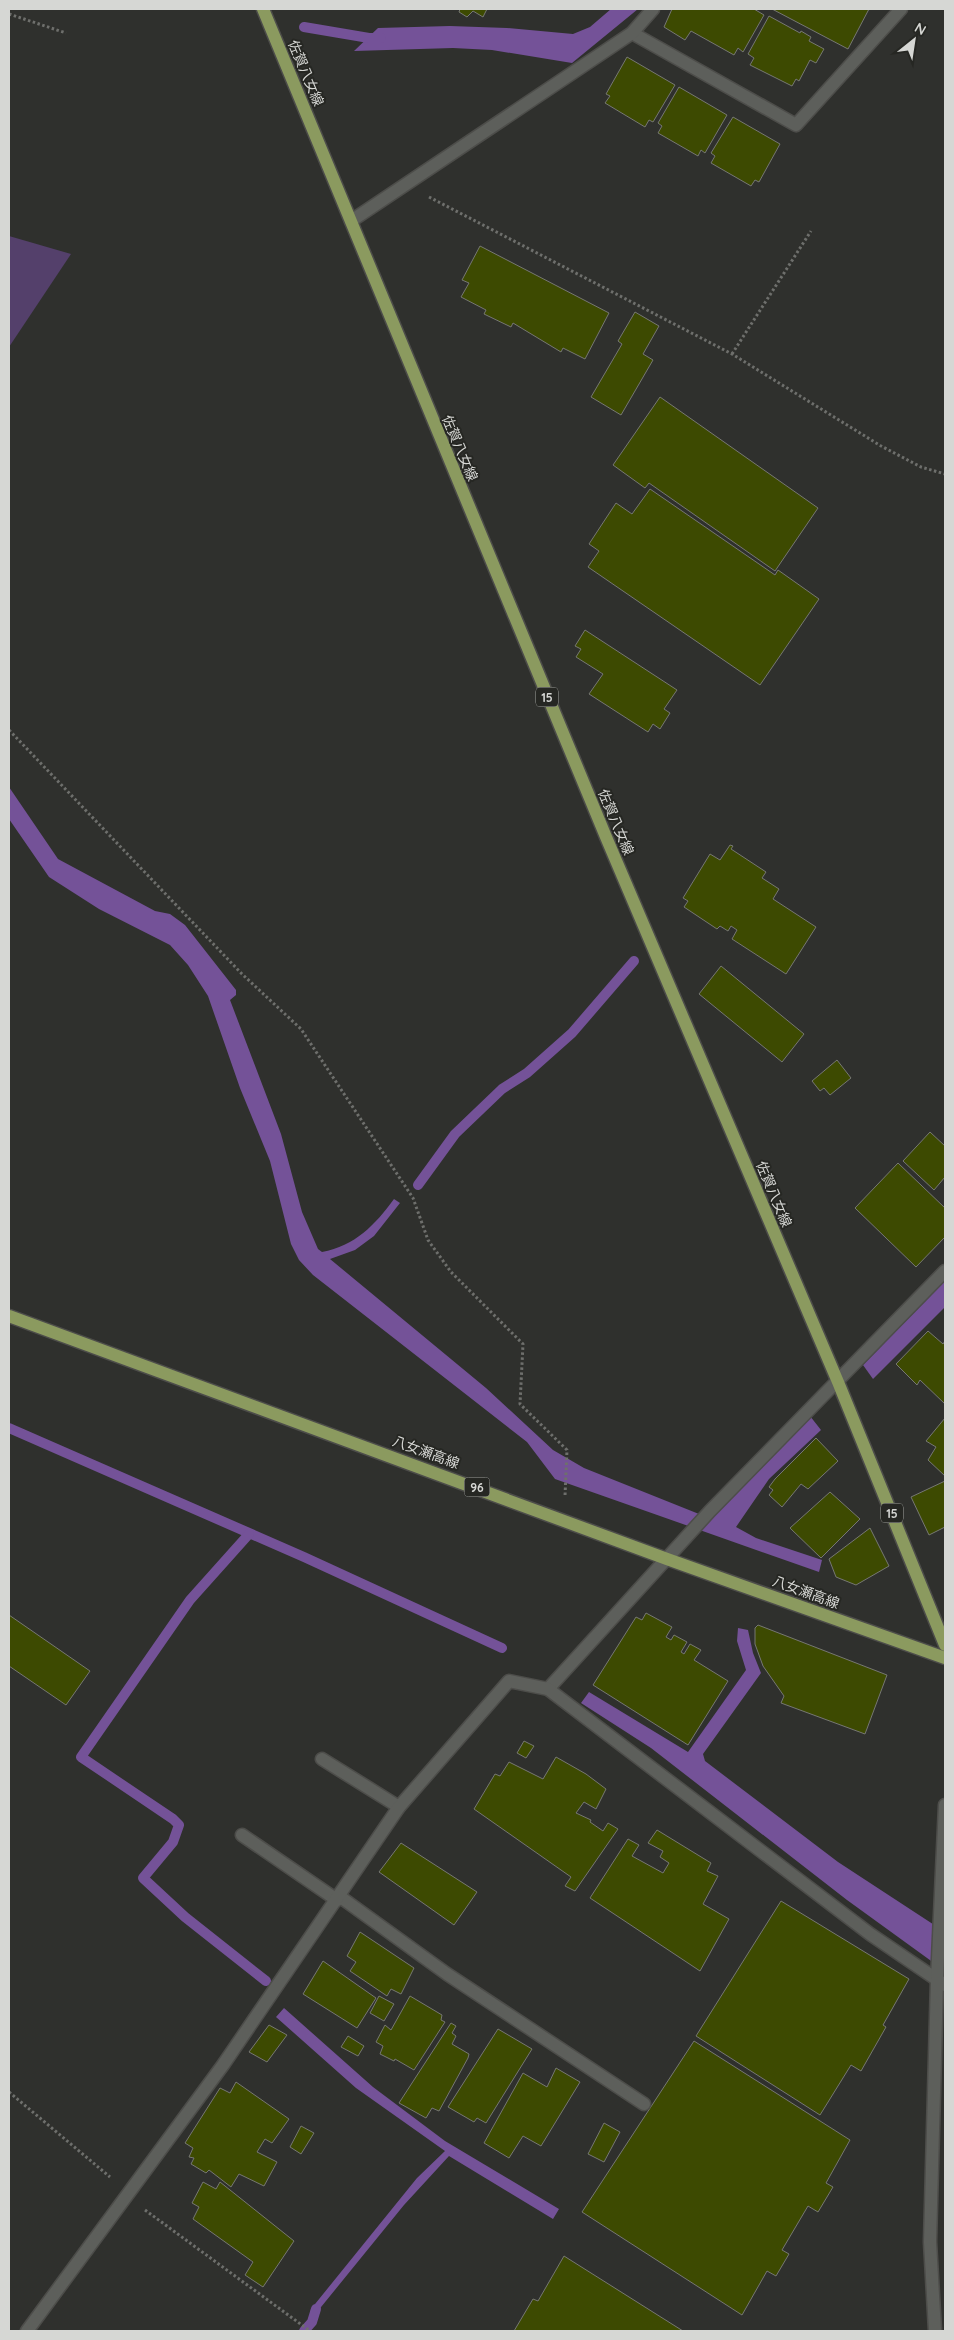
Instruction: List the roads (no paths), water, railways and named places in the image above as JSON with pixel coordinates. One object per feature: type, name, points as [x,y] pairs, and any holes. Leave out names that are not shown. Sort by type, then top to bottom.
[{"type":"main road","name":"佐賀八女線","points":[[263,9],[602,828],[838,1382],[945,1644]]},
{"type":"main road","name":"八女瀬高線","points":[[9,1316],[667,1559],[945,1658]]},
{"type":"street","points":[[351,221],[632,32],[653,9]]},
{"type":"street","points":[[632,32],[796,125],[901,9]]},
{"type":"street","points":[[548,1689],[707,1515],[945,1271]]},
{"type":"street","points":[[28,2331],[223,2065],[399,1807],[509,1681],[548,1689],[870,1934],[940,1980]]},
{"type":"street","points":[[322,1759],[399,1807]]},
{"type":"street","points":[[935,2331],[930,2242],[940,1980],[941,1874],[945,1806]]},
{"type":"street","points":[[242,1836],[338,1898],[447,1974],[644,2104]]},
{"type":"waterway","points":[[304,27],[369,38],[381,38]]},
{"type":"waterway","points":[[418,1185],[455,1134],[502,1089],[527,1073],[572,1033],[634,961]]},
{"type":"waterway","points":[[9,1428],[304,1557],[502,1648]]},
{"type":"waterway","points":[[249,1534],[190,1600],[81,1757],[173,1819],[179,1825],[173,1842],[143,1878],[185,1917],[266,1981]]},
{"type":"waterway","points":[[304,2331],[312,2322],[316,2309]]}]
